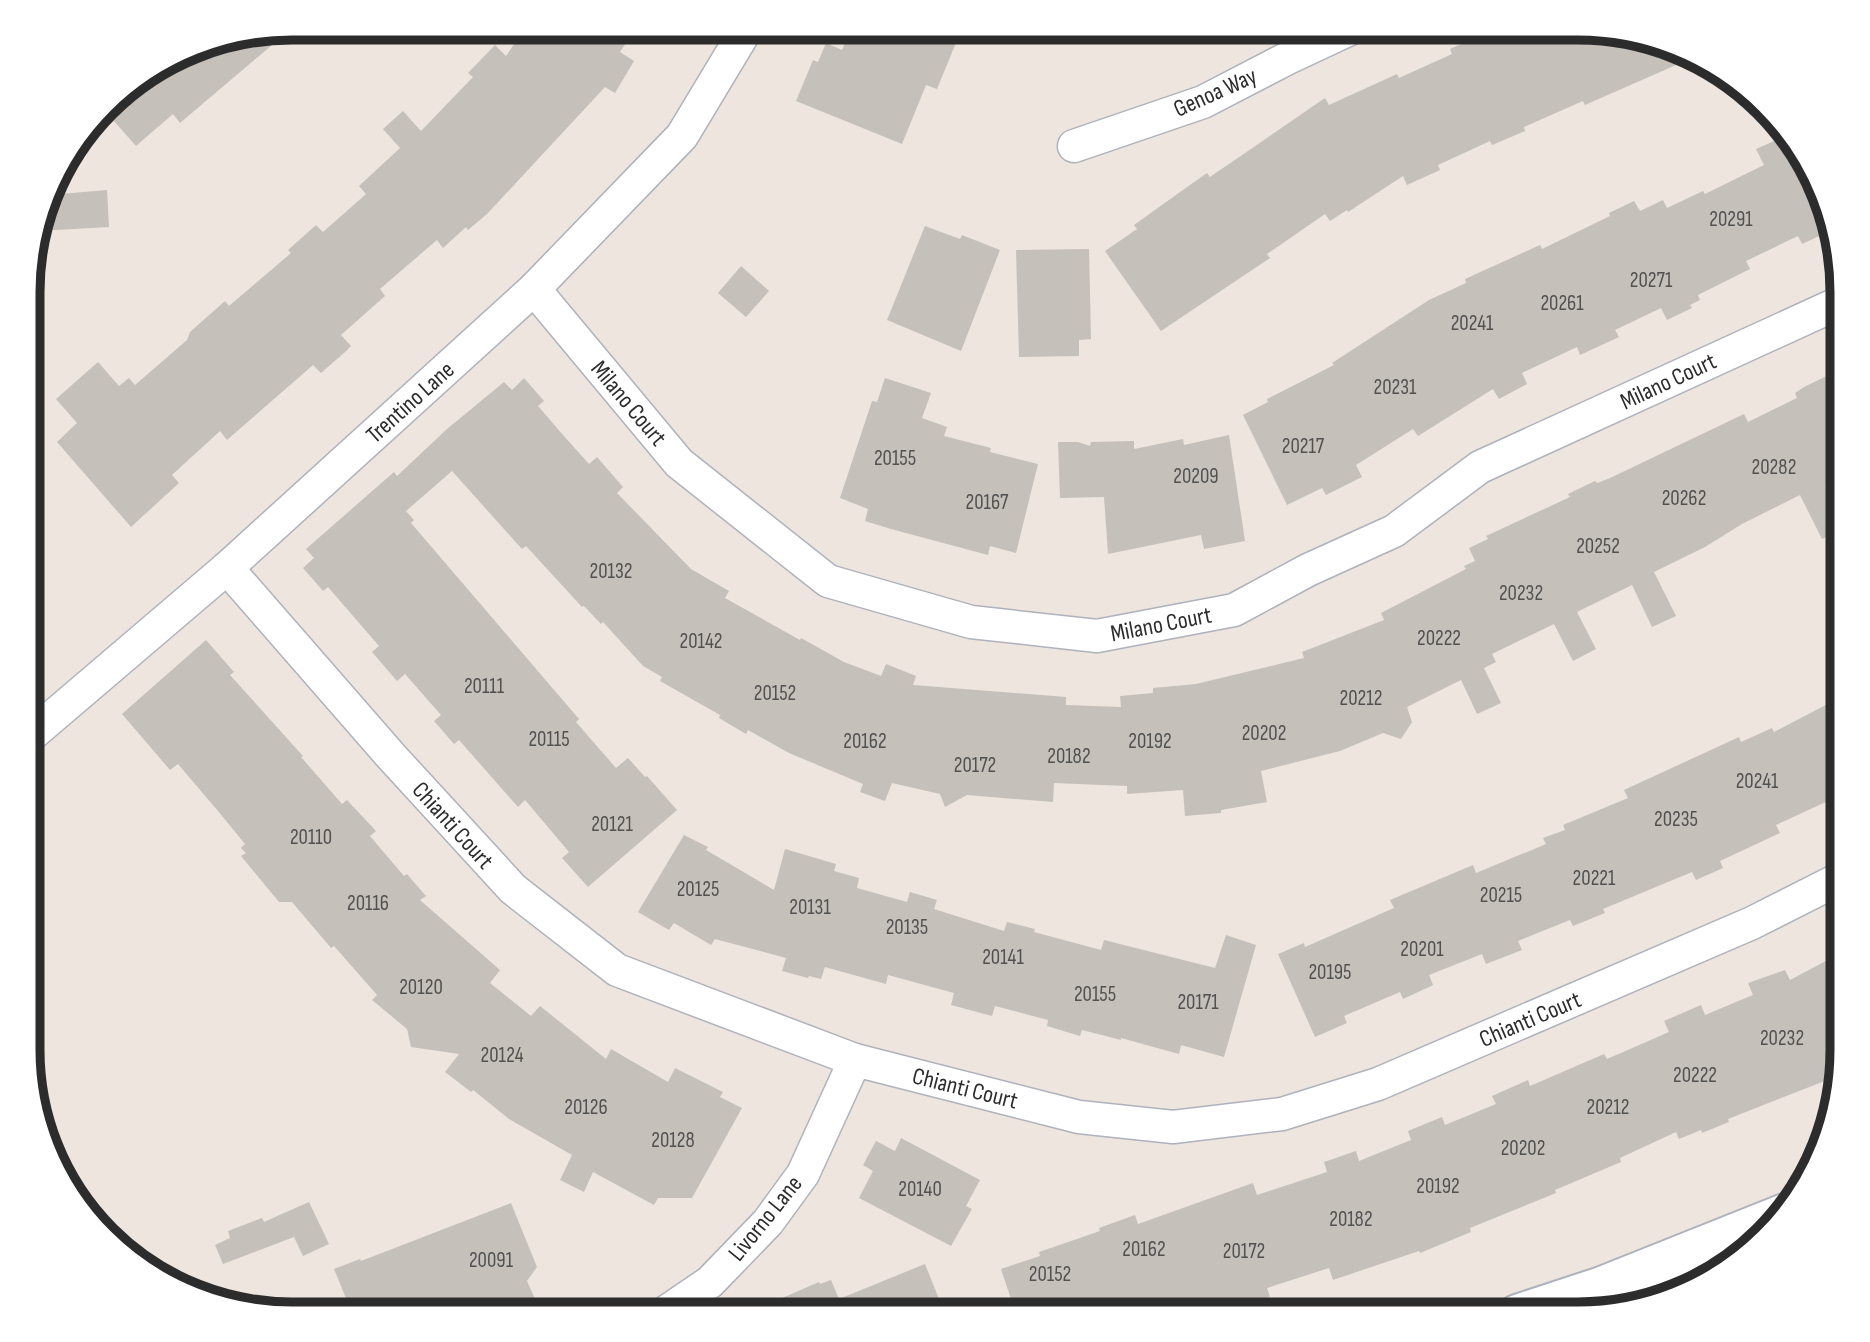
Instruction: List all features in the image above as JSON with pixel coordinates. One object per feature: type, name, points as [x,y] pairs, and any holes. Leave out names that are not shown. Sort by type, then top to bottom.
[{"type":"main road","points":[[1553,1302],[1602,1286],[1761,1223]]},
{"type":"street","name":"Trentino Lane","points":[[40,728],[228,568],[534,289],[682,136],[740,40]]},
{"type":"street","name":"Genoa Way","points":[[1074,146],[1203,102],[1328,40]]},
{"type":"street","name":"Milano Court","points":[[534,289],[679,463],[828,581],[971,622],[1097,636],[1234,610],[1308,570],[1394,531],[1480,467],[1830,307]]},
{"type":"street","name":"Chianti Court","points":[[228,568],[391,756],[513,890],[617,970],[855,1060],[1079,1117],[1173,1127],[1282,1114],[1390,1079],[1752,923],[1830,884]]},
{"type":"street","name":"Livorno Lane","points":[[681,1302],[710,1282],[768,1222],[803,1174],[855,1060]]},
{"type":"building","points":[[517,40],[628,40],[620,52],[634,61],[615,93],[605,87],[487,214],[468,230],[466,227],[443,248],[437,240],[380,289],[385,296],[341,335],[351,346],[344,353],[321,373],[313,365],[227,440],[220,431],[172,475],[179,483],[131,527],[57,442],[77,423],[56,399],[98,362],[119,386],[129,378],[135,385],[187,340],[190,332],[225,301],[229,306],[291,253],[288,250],[316,225],[323,232],[366,194],[359,186],[400,148],[383,129],[403,111],[421,131],[473,77],[468,73],[495,45],[506,56]]},
{"type":"building","points":[[846,40],[957,40],[937,89],[926,85],[902,144],[796,101],[813,60],[818,62],[826,43],[842,50]]},
{"type":"building","points":[[1471,40],[1577,40],[1627,45],[1682,63],[1585,105],[1583,101],[1524,127],[1525,131],[1492,145],[1490,141],[1438,165],[1440,170],[1407,185],[1403,176],[1330,221],[1325,214],[1267,254],[1270,258],[1161,331],[1105,251],[1137,229],[1134,225],[1207,173],[1210,177],[1325,98],[1329,105],[1397,74],[1399,78],[1452,54],[1450,49]]},
{"type":"building","points":[[277,41],[180,123],[173,114],[136,146],[111,118],[139,92],[196,59],[243,45]]},
{"type":"building","points":[[1778,139],[1804,181],[1823,234],[1802,244],[1798,236],[1746,261],[1750,269],[1698,295],[1700,300],[1690,305],[1692,308],[1667,320],[1661,308],[1615,330],[1619,337],[1580,355],[1577,347],[1522,373],[1527,384],[1499,399],[1493,389],[1418,436],[1413,429],[1356,465],[1362,477],[1326,495],[1322,488],[1287,505],[1243,415],[1268,402],[1267,399],[1334,365],[1332,363],[1429,300],[1466,283],[1465,279],[1540,245],[1542,249],[1610,216],[1609,213],[1634,201],[1640,211],[1663,200],[1667,208],[1703,191],[1705,194],[1764,165],[1756,149]]},
{"type":"building","points":[[107,190],[109,227],[48,230],[60,194]]},
{"type":"building","points":[[925,226],[960,239],[962,235],[1000,250],[961,351],[887,320]]},
{"type":"building","points":[[1089,249],[1091,339],[1079,340],[1079,356],[1019,357],[1016,250]]},
{"type":"building","points":[[741,266],[769,291],[746,317],[718,293]]},
{"type":"building","points":[[1830,374],[1830,484],[1825,486],[1830,496],[1830,535],[1822,539],[1800,495],[1654,572],[1676,616],[1652,627],[1632,585],[1577,612],[1596,649],[1573,661],[1554,624],[1492,654],[1496,662],[1484,668],[1501,703],[1477,714],[1461,680],[1407,707],[1412,722],[1401,739],[1383,733],[1340,751],[1261,771],[1267,802],[1221,810],[1221,813],[1185,816],[1183,790],[1127,794],[1127,786],[1054,783],[1053,802],[967,795],[945,807],[940,794],[892,783],[885,801],[860,792],[863,784],[789,753],[748,730],[746,734],[719,718],[720,715],[660,681],[662,677],[643,666],[603,622],[601,624],[582,607],[526,546],[522,549],[452,471],[406,511],[414,520],[411,523],[579,719],[576,722],[616,768],[628,758],[677,810],[588,887],[562,858],[569,852],[525,800],[518,807],[459,740],[454,744],[434,721],[441,715],[405,674],[397,681],[372,652],[379,646],[328,587],[323,591],[303,568],[314,558],[306,549],[394,472],[397,476],[447,429],[504,382],[512,390],[524,378],[544,401],[538,406],[563,435],[589,464],[597,457],[623,487],[617,493],[691,569],[729,591],[725,598],[800,640],[801,638],[844,662],[881,676],[886,664],[916,676],[913,685],[1066,697],[1066,705],[1121,707],[1120,696],[1153,693],[1153,688],[1196,684],[1304,658],[1302,652],[1384,620],[1381,613],[1466,569],[1464,566],[1475,561],[1469,548],[1488,539],[1486,536],[1570,497],[1568,494],[1595,481],[1597,483],[1608,479],[1744,414],[1748,422],[1797,398],[1795,393]]},
{"type":"building","points":[[885,378],[931,393],[922,418],[947,427],[944,436],[991,448],[990,452],[1038,464],[1016,553],[990,546],[988,555],[865,521],[868,509],[840,498],[872,401],[877,402]]},
{"type":"building","points":[[1229,435],[1245,541],[1204,549],[1201,535],[1108,554],[1104,497],[1060,498],[1058,442],[1078,442],[1090,446],[1091,442],[1134,441],[1134,449],[1183,439],[1184,445]]},
{"type":"building","points":[[206,640],[234,672],[230,675],[342,804],[347,800],[376,831],[370,836],[404,876],[407,874],[426,896],[420,900],[500,970],[490,983],[531,1016],[540,1006],[606,1059],[611,1049],[668,1082],[675,1068],[723,1092],[720,1097],[742,1108],[692,1198],[658,1198],[654,1205],[593,1172],[584,1192],[560,1180],[572,1155],[509,1119],[445,1072],[459,1054],[411,1047],[407,1029],[372,1000],[377,995],[334,946],[331,948],[292,902],[279,902],[241,856],[246,853],[241,848],[245,844],[218,811],[178,764],[170,770],[122,714]]},
{"type":"building","points":[[1830,703],[1830,800],[1776,825],[1780,833],[1720,861],[1723,868],[1696,880],[1692,872],[1603,909],[1605,913],[1573,926],[1570,920],[1518,941],[1522,950],[1486,964],[1482,954],[1429,975],[1433,985],[1403,999],[1400,992],[1344,1016],[1347,1023],[1315,1037],[1278,954],[1304,943],[1305,947],[1394,908],[1390,900],[1473,865],[1476,873],[1546,844],[1543,838],[1565,830],[1563,825],[1628,798],[1624,790],[1739,737],[1741,742],[1772,728],[1774,732]]},
{"type":"building","points":[[684,835],[708,847],[706,850],[774,890],[785,849],[836,864],[834,871],[859,878],[857,888],[907,902],[910,892],[937,900],[934,909],[1004,931],[1007,922],[1101,950],[1104,940],[1215,968],[1226,935],[1256,945],[1224,1057],[1181,1045],[1179,1054],[1082,1030],[1080,1036],[1047,1026],[1048,1020],[995,1006],[992,1016],[951,1005],[954,993],[888,975],[886,984],[825,967],[821,979],[808,978],[782,971],[786,958],[715,939],[711,945],[674,923],[669,930],[638,912]]},
{"type":"building","points":[[1830,959],[1828,1080],[1728,1119],[1729,1122],[1702,1133],[1701,1130],[1679,1139],[1676,1132],[1620,1158],[1621,1162],[1555,1190],[1556,1193],[1470,1228],[1471,1232],[1420,1253],[1419,1251],[1333,1280],[1329,1268],[1267,1288],[1270,1297],[1255,1302],[1012,1302],[1001,1269],[1040,1256],[1039,1252],[1100,1231],[1099,1228],[1135,1215],[1138,1224],[1253,1183],[1257,1195],[1327,1172],[1324,1162],[1356,1151],[1359,1161],[1411,1140],[1408,1131],[1442,1117],[1445,1125],[1496,1104],[1492,1096],[1528,1080],[1530,1086],[1604,1054],[1607,1059],[1669,1032],[1664,1021],[1701,1005],[1705,1015],[1753,995],[1748,983],[1785,970],[1790,980]]},
{"type":"building","points":[[901,1138],[980,1180],[966,1206],[972,1209],[951,1246],[859,1198],[873,1171],[863,1165],[876,1141],[895,1151]]},
{"type":"building","points":[[309,1202],[329,1244],[303,1256],[294,1237],[223,1264],[215,1245],[230,1238],[228,1231],[262,1218],[264,1222]]},
{"type":"building","points":[[511,1203],[537,1267],[527,1281],[535,1299],[528,1302],[348,1302],[334,1269],[360,1259],[361,1261]]},
{"type":"building","points":[[925,1264],[940,1302],[773,1302],[819,1282],[820,1284],[831,1280],[839,1299]]}]
